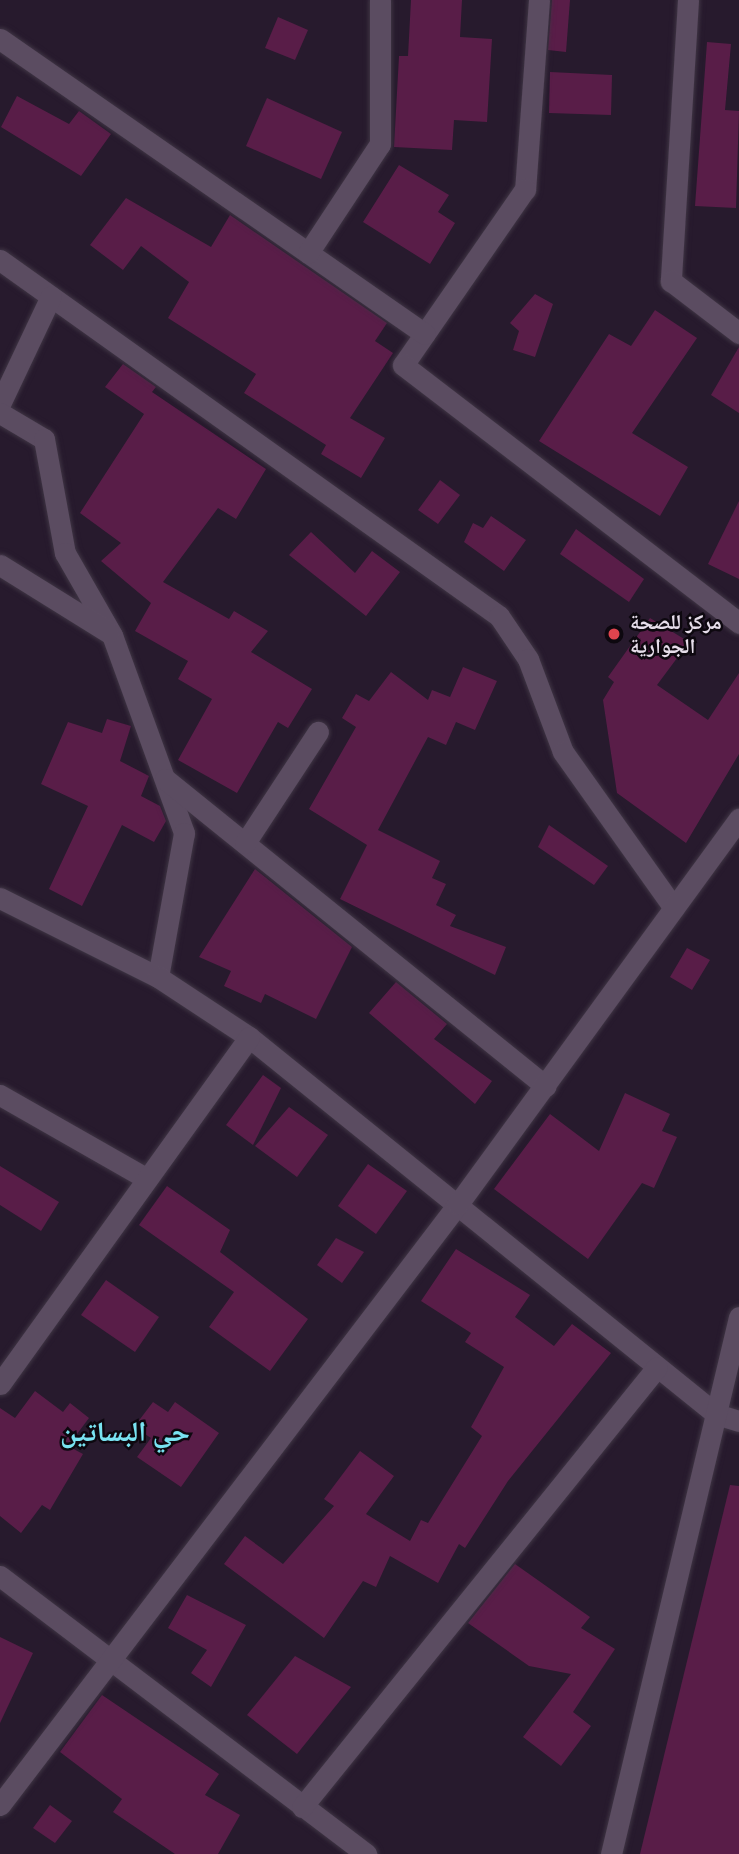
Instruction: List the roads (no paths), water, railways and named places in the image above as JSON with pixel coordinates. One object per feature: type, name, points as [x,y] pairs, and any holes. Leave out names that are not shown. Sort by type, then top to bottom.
[{"type":"street","points":[[308,253],[380,144],[380,0]]},
{"type":"street","points":[[539,0],[525,189],[403,365],[739,623]]},
{"type":"street","points":[[688,0],[671,281],[739,333]]},
{"type":"street","points":[[0,39],[425,334]]},
{"type":"street","points":[[0,260],[499,616],[528,659],[563,752],[674,908]]},
{"type":"street","points":[[0,404],[51,296]]},
{"type":"street","points":[[0,413],[44,439],[65,553],[112,635],[184,833],[158,976]]},
{"type":"street","points":[[0,565],[112,635]]},
{"type":"street","points":[[245,843],[318,732]]},
{"type":"street","points":[[164,778],[545,1086]]},
{"type":"street","points":[[0,1805],[458,1205],[739,819]]},
{"type":"street","points":[[0,898],[158,976],[249,1037],[716,1415],[739,1421]]},
{"type":"street","points":[[0,1384],[249,1037]]},
{"type":"street","points":[[0,1095],[148,1179]]},
{"type":"street","points":[[611,1854],[739,1317]]},
{"type":"street","points":[[302,1807],[657,1367]]},
{"type":"street","points":[[0,1576],[109,1664],[366,1854]]},
{"type":"place","name":"مركز للصحة الجوارية","points":[[614,634]]},
{"type":"district","name":"حي البساتين","points":[[125,1431]]}]
